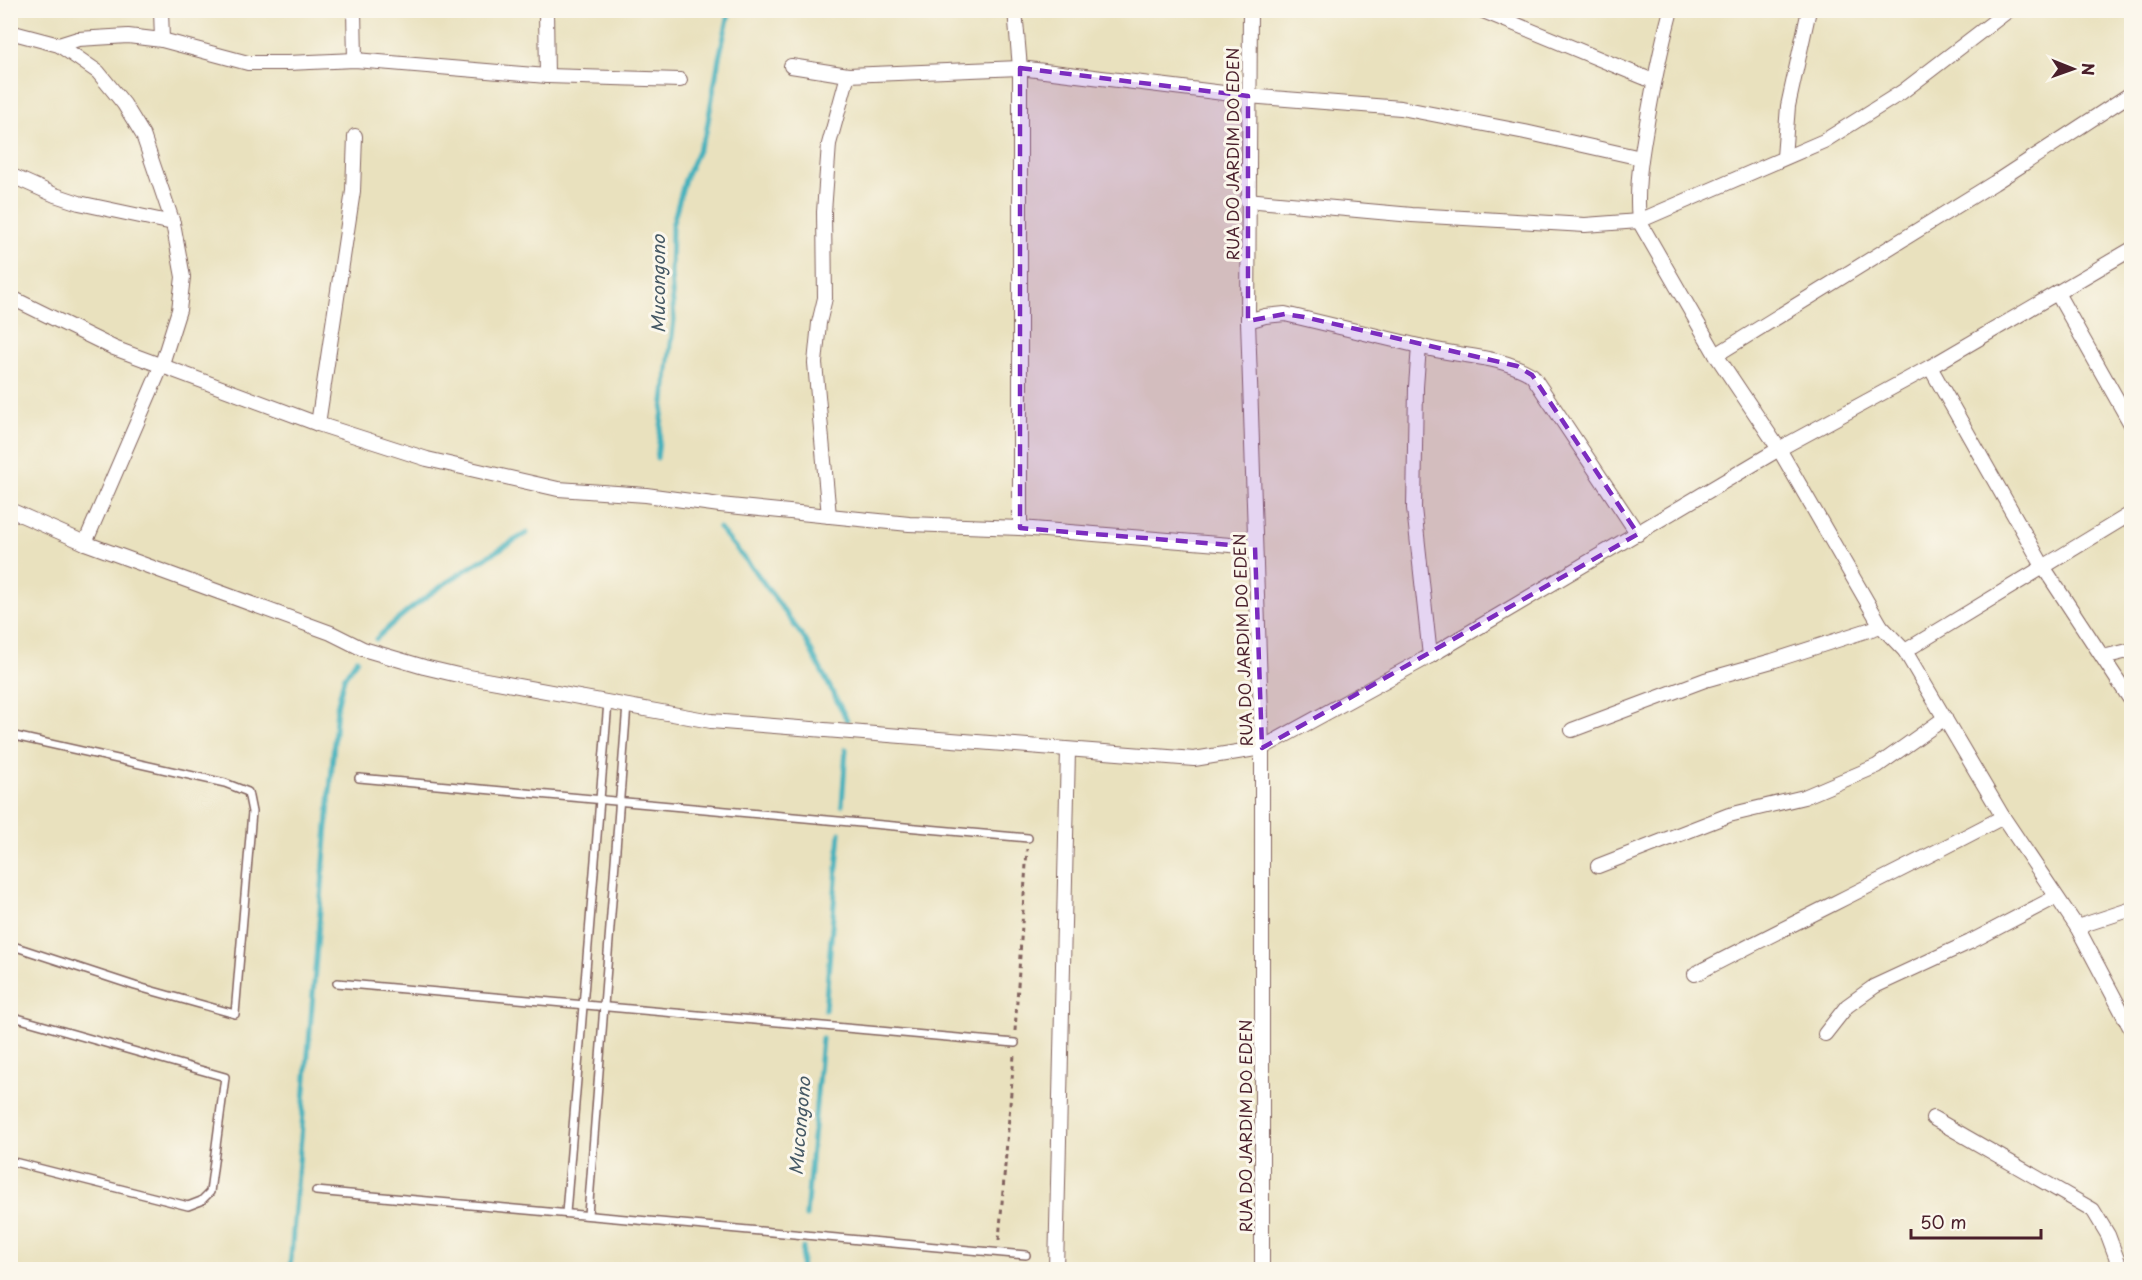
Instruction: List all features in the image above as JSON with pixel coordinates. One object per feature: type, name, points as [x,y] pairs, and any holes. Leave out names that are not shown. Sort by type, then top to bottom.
[{"type":"street","points":[[161,10],[162,40]]},
{"type":"street","points":[[354,10],[355,60]]},
{"type":"street","points":[[546,10],[547,76]]},
{"type":"street","points":[[1015,10],[1020,68],[1020,528]]},
{"type":"street","name":"RUA DO JARDIM DO EDEN","points":[[1250,10],[1248,321],[1262,748],[1262,1269]]},
{"type":"street","points":[[1481,10],[1653,81]]},
{"type":"street","points":[[1671,10],[1653,81],[1641,158],[1637,200],[1639,221],[1716,355],[1779,449],[1881,626],[1905,651],[2002,817],[2077,927],[2132,1030]]},
{"type":"street","points":[[1784,158],[1788,106],[1809,10]]},
{"type":"street","points":[[1247,200],[1585,225],[1639,221],[1824,141],[1902,92],[2009,10]]},
{"type":"street","points":[[10,32],[59,45],[98,72],[124,104],[143,135],[173,223],[183,276],[178,309],[161,367],[85,543]]},
{"type":"street","points":[[59,45],[78,39],[128,36],[162,40],[249,63],[355,60],[547,76],[680,80]]},
{"type":"street","points":[[791,66],[848,75],[1020,68],[1248,96],[1401,108],[1641,158]]},
{"type":"street","points":[[829,516],[815,363],[819,323],[825,298],[824,212],[829,144],[848,75]]},
{"type":"street","points":[[1716,355],[1994,183],[2132,93]]},
{"type":"street","points":[[318,424],[353,191],[355,136]]},
{"type":"street","points":[[10,175],[79,203],[173,223]]},
{"type":"street","points":[[10,510],[85,543],[330,633],[373,652],[458,675],[711,722],[1194,759],[1262,748],[1430,656],[1779,449],[1930,367],[2132,249]]},
{"type":"street","points":[[2056,293],[2132,426]]},
{"type":"street","points":[[10,297],[114,348],[318,424],[427,459],[558,489],[646,495],[909,524],[1020,528],[1255,547]]},
{"type":"street","points":[[1248,321],[1285,314],[1419,346],[1517,366],[1532,375],[1638,534]]},
{"type":"street","points":[[1419,346],[1414,508],[1430,656]]},
{"type":"street","points":[[1930,367],[2044,568],[2132,702]]},
{"type":"street","points":[[1905,651],[2132,513]]},
{"type":"street","points":[[1572,730],[1705,680],[1772,662],[1881,626]]},
{"type":"street","points":[[2103,657],[2132,650]]},
{"type":"street","points":[[1598,866],[1729,814],[1804,797],[1877,766],[1945,718]]},
{"type":"street","points":[[1056,1269],[1068,750]]},
{"type":"street","points":[[1695,974],[2002,817]]},
{"type":"street","points":[[1825,1034],[1847,1006],[1875,986],[1970,942],[2056,897]]},
{"type":"street","points":[[2077,927],[2132,909]]},
{"type":"street","points":[[1932,1118],[2093,1210],[2108,1235],[2121,1269]]},
{"type":"lane","points":[[566,1213],[608,702]]},
{"type":"lane","points":[[588,1215],[627,705]]},
{"type":"lane","points":[[10,735],[225,783],[248,792],[252,812],[235,1014],[135,986],[10,945]]},
{"type":"lane","points":[[359,778],[1028,838]]},
{"type":"lane","points":[[337,983],[1015,1042]]},
{"type":"lane","points":[[10,1016],[225,1077],[210,1192],[201,1201],[188,1206],[10,1161]]},
{"type":"lane","points":[[316,1191],[1026,1255]]},
{"type":"highlighted area","points":[[1020,68],[1248,96],[1248,321],[1285,314],[1304,317],[1517,366],[1532,375],[1638,534],[1262,748],[1255,547],[1020,528]]},
{"type":"waterway","name":"Mucongono","points":[[657,458],[674,320],[671,274],[672,226],[685,179],[706,133],[730,10]]},
{"type":"waterway","name":"Mucongono","points":[[719,528],[755,571],[806,641],[847,720]]},
{"type":"waterway","points":[[376,639],[429,595],[527,533]]},
{"type":"waterway","points":[[290,1269],[337,707],[344,678],[357,659]]},
{"type":"waterway","name":"Mucongono","points":[[842,805],[846,749]]},
{"type":"waterway","name":"Mucongono","points":[[825,1010],[840,833]]},
{"type":"waterway","name":"Mucongono","points":[[806,1216],[822,1038]]},
{"type":"waterway","name":"Mucongono","points":[[801,1270],[803,1248]]}]
